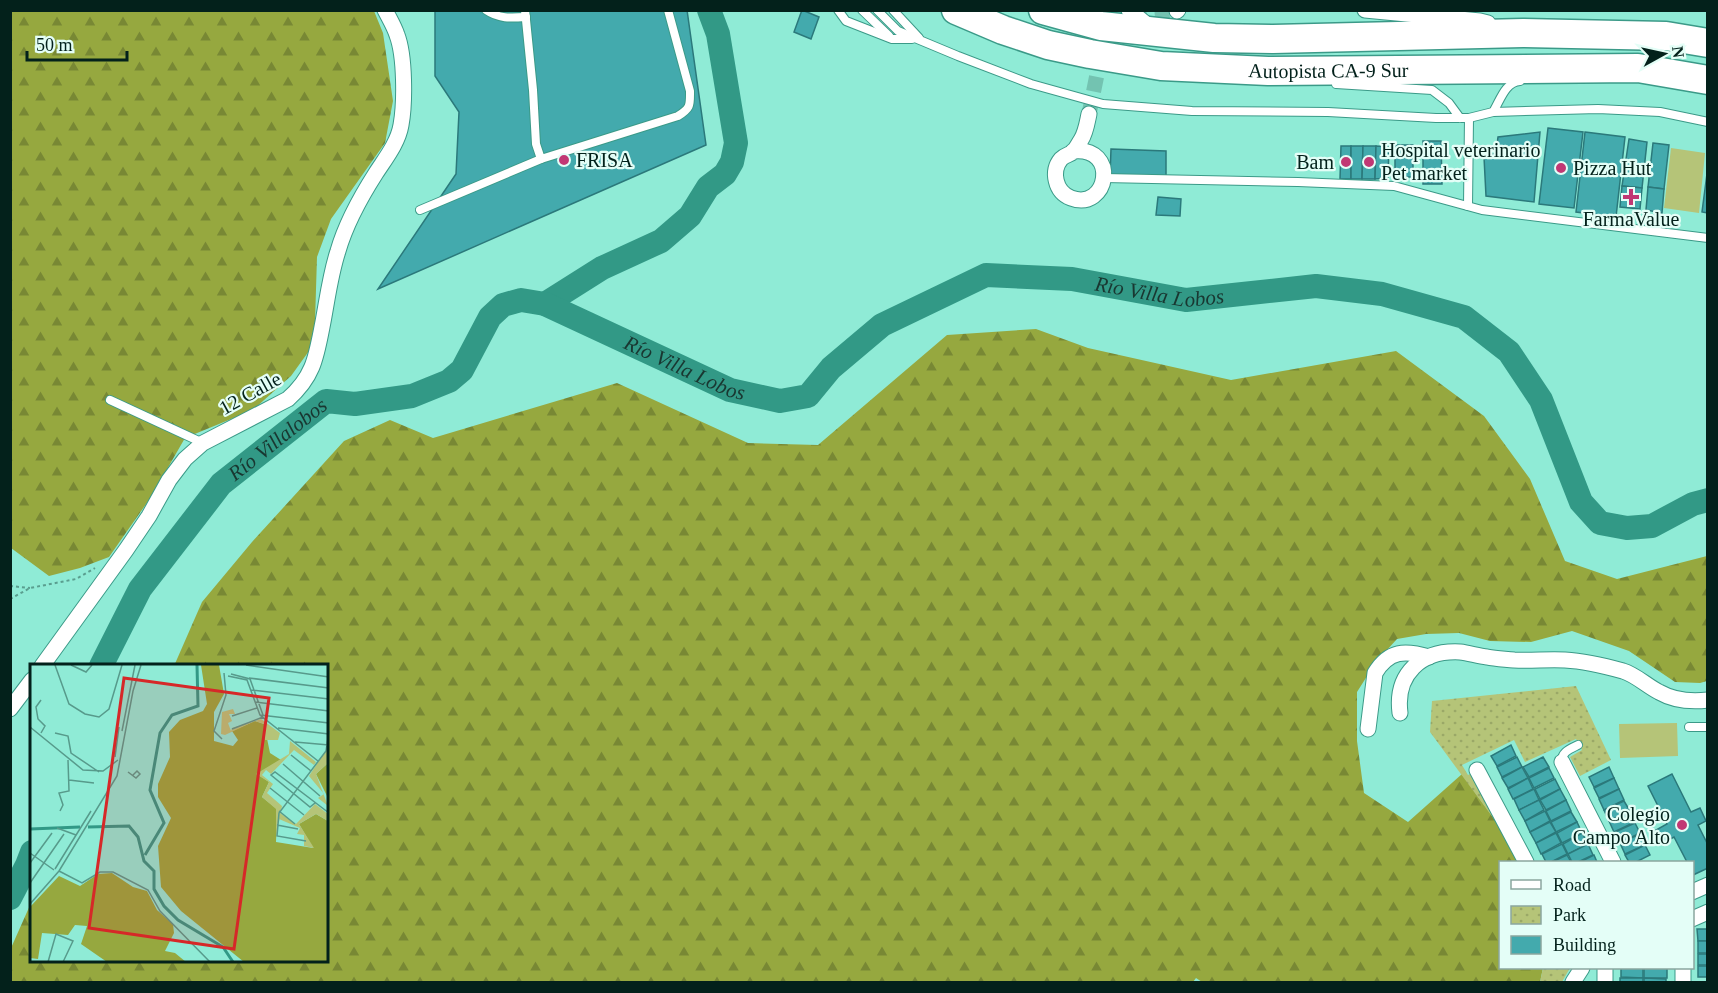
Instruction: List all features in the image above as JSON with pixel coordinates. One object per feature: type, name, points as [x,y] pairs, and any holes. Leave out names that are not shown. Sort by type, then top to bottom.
[{"type":"highway","name":"Autopista CA-9 Sur","points":[[956,10],[1014,34],[1048,45],[1161,66],[1274,75],[1581,73],[1638,68],[1707,80]]},
{"type":"highway","name":"Autopista CA-9 Sur","points":[[1043,10],[1101,26],[1214,38],[1273,39],[1523,33],[1666,36],[1707,43]]},
{"type":"highway","points":[[1666,36],[1707,33]]},
{"type":"street","name":"12 Calle","points":[[43,664],[126,550],[185,459],[203,442],[288,399],[300,388],[316,358],[337,253],[345,230],[357,204],[395,143],[401,127],[402,61],[398,37],[385,10]]},
{"type":"street","points":[[1129,10],[1157,33]]},
{"type":"street","points":[[1365,10],[1480,21],[1523,33]]},
{"type":"street","points":[[1073,151],[1087,152],[1098,159],[1104,172],[1104,178],[1098,191],[1087,199],[1073,199],[1066,196],[1058,185],[1056,171],[1061,159],[1073,151],[1086,130],[1089,114]]},
{"type":"street","points":[[1368,729],[1375,673],[1380,665],[1392,655],[1402,652],[1412,652],[1429,657]]},
{"type":"street","points":[[1400,713],[1400,691],[1405,677],[1414,666],[1429,657],[1445,652],[1515,660],[1581,662],[1625,672],[1660,693],[1676,699],[1707,700]]},
{"type":"street","points":[[10,709],[30,683]]},
{"type":"street","points":[[1562,762],[1612,861]]},
{"type":"street","points":[[1473,770],[1525,861]]},
{"type":"street","points":[[1573,982],[1581,969]]},
{"type":"lane","points":[[486,10],[494,16],[506,18],[525,14],[536,144],[541,159]]},
{"type":"lane","points":[[420,210],[541,159],[678,116],[687,111],[690,104],[690,91],[668,10]]},
{"type":"lane","points":[[838,10],[846,21],[892,39],[920,39]]},
{"type":"lane","points":[[862,10],[892,39]]},
{"type":"lane","points":[[877,10],[898,31],[958,56],[1031,84],[1103,104],[1192,111],[1328,112],[1460,118],[1493,112],[1598,109],[1660,111],[1707,122]]},
{"type":"lane","points":[[893,10],[920,39]]},
{"type":"lane","points":[[1493,112],[1511,83],[1524,81]]},
{"type":"lane","points":[[1325,83],[1432,90],[1449,103],[1460,118]]},
{"type":"lane","points":[[1468,206],[1469,118]]},
{"type":"lane","points":[[1104,178],[1394,186],[1482,210],[1707,238]]},
{"type":"lane","points":[[110,400],[203,442]]},
{"type":"lane","points":[[1689,727],[1707,727]]},
{"type":"lane","points":[[1562,762],[1565,752],[1578,745]]},
{"type":"path","points":[[10,586],[30,588],[76,579],[96,567]]},
{"type":"path","points":[[10,599],[30,588]]},
{"type":"green space","points":[[10,11],[374,11],[383,33],[393,101],[385,143],[331,219],[317,257],[315,322],[309,351],[291,376],[253,410],[185,438],[151,497],[109,557],[49,576],[11,548]]},
{"type":"green space","points":[[1671,148],[1705,153],[1699,213],[1664,208]]},
{"type":"green space","points":[[1036,329],[1088,348],[1231,380],[1396,351],[1484,416],[1530,479],[1565,561],[1617,579],[1707,556],[1707,681],[1675,682],[1629,651],[1572,631],[1531,642],[1490,641],[1459,633],[1426,634],[1397,639],[1376,662],[1357,692],[1357,741],[1364,793],[1408,822],[1462,774],[1505,834],[1520,861],[1499,861],[1499,969],[1543,969],[1540,982],[1202,982],[1196,978],[1193,982],[11,982],[11,948],[30,905],[30,963],[328,963],[328,664],[175,664],[202,602],[252,542],[344,441],[390,420],[433,438],[617,383],[748,443],[818,445],[947,335]]},
{"type":"green space","points":[[1576,686],[1611,760],[1580,776],[1570,757],[1582,750],[1576,739],[1525,762],[1514,740],[1462,765],[1468,775],[1480,769],[1505,834],[1430,732],[1432,701]]},
{"type":"green space","points":[[1677,723],[1678,756],[1620,758],[1619,724]]},
{"type":"green space","points":[[1543,969],[1569,969],[1562,982],[1540,982]]},
{"type":"building","name":"FRISA","points":[[435,10],[687,10],[706,145],[378,289],[456,174],[459,112],[435,76]]},
{"type":"building","points":[[802,10],[819,17],[811,39],[794,32]]},
{"type":"building","name":"Pizza Hut","points":[[1548,128],[1583,132],[1574,208],[1539,204]]},
{"type":"building","points":[[1540,132],[1534,202],[1486,196],[1484,157],[1496,153],[1498,137]]},
{"type":"building","points":[[1585,132],[1625,137],[1616,217],[1576,212]]},
{"type":"building","points":[[1629,139],[1647,142],[1642,188],[1622,186]]},
{"type":"building","points":[[1423,141],[1441,141],[1442,184],[1423,184]]},
{"type":"building","points":[[1653,143],[1669,145],[1664,189],[1648,187]]},
{"type":"building","points":[[1395,145],[1413,145],[1413,177],[1395,177]]},
{"type":"building","name":"Bam","points":[[1341,146],[1351,146],[1351,179],[1340,179]]},
{"type":"building","points":[[1351,146],[1363,146],[1362,179],[1351,179]]},
{"type":"building","name":"Hospital veterinario Pet market","points":[[1363,146],[1376,146],[1375,179],[1362,179]]},
{"type":"building","points":[[1376,146],[1389,147],[1388,178],[1375,179]]},
{"type":"building","points":[[1111,149],[1166,151],[1166,177],[1110,176]]},
{"type":"building","points":[[1708,166],[1708,213],[1702,212]]},
{"type":"building","name":"FarmaValue","points":[[1622,186],[1642,188],[1640,209],[1620,207]]},
{"type":"building","points":[[1648,187],[1664,189],[1662,213],[1646,210]]},
{"type":"building","points":[[1158,197],[1181,199],[1180,216],[1156,215]]},
{"type":"building","points":[[1511,745],[1516,756],[1497,766],[1491,756]]},
{"type":"building","points":[[1517,757],[1522,767],[1502,777],[1497,767]]},
{"type":"building","points":[[1543,757],[1549,767],[1529,777],[1523,767]]},
{"type":"building","points":[[1522,767],[1528,778],[1508,788],[1502,778]]},
{"type":"building","points":[[1609,767],[1614,778],[1594,787],[1589,777]]},
{"type":"building","points":[[1549,768],[1554,778],[1534,788],[1529,778]]},
{"type":"building","name":"Colegio Campo Alto","points":[[1672,774],[1691,812],[1700,808],[1706,821],[1698,825],[1708,845],[1708,868],[1694,875],[1694,861],[1686,861],[1674,837],[1663,843],[1656,830],[1667,824],[1648,786]]},
{"type":"building","points":[[1528,778],[1533,789],[1513,799],[1508,789]]},
{"type":"building","points":[[1614,778],[1619,789],[1599,798],[1594,788]]},
{"type":"building","points":[[1555,779],[1560,789],[1540,799],[1535,789]]},
{"type":"building","points":[[1534,789],[1539,800],[1519,810],[1514,799]]},
{"type":"building","points":[[1560,789],[1566,800],[1546,810],[1540,800]]},
{"type":"building","points":[[1619,789],[1624,800],[1604,810],[1599,799]]},
{"type":"building","points":[[1539,800],[1544,810],[1525,821],[1519,810]]},
{"type":"building","points":[[1566,800],[1571,811],[1551,821],[1546,811]]},
{"type":"building","points":[[1624,801],[1630,811],[1609,821],[1604,810]]},
{"type":"building","points":[[1545,811],[1550,821],[1530,832],[1525,821]]},
{"type":"building","points":[[1571,812],[1577,822],[1556,832],[1551,822]]},
{"type":"building","points":[[1630,812],[1635,822],[1614,832],[1609,821]]},
{"type":"building","points":[[1550,822],[1556,832],[1536,843],[1530,832]]},
{"type":"building","points":[[1577,822],[1582,833],[1562,843],[1557,833]]},
{"type":"building","points":[[1635,823],[1640,833],[1620,843],[1615,832]]},
{"type":"building","points":[[1556,833],[1561,843],[1541,854],[1536,843]]},
{"type":"building","points":[[1582,833],[1588,844],[1568,854],[1563,844]]},
{"type":"building","points":[[1640,834],[1645,845],[1625,854],[1620,843]]},
{"type":"building","points":[[1562,844],[1567,854],[1553,861],[1546,861],[1542,854]]},
{"type":"building","points":[[1588,844],[1593,855],[1580,861],[1572,861],[1568,854]]},
{"type":"building","points":[[1645,845],[1650,855],[1638,861],[1628,861],[1625,855]]},
{"type":"building","points":[[1567,855],[1570,861],[1554,861]]},
{"type":"building","points":[[1594,855],[1597,861],[1582,861]]},
{"type":"building","points":[[1697,929],[1708,929],[1708,941],[1698,941]]},
{"type":"building","points":[[1698,941],[1708,941],[1708,953],[1698,953]]},
{"type":"building","points":[[1698,954],[1708,954],[1708,965],[1698,965]]},
{"type":"building","points":[[1698,966],[1708,966],[1708,977],[1698,977]]},
{"type":"building","points":[[1621,969],[1643,969],[1643,978],[1621,977]]},
{"type":"building","points":[[1644,969],[1667,969],[1667,978],[1644,978]]},
{"type":"building","points":[[1620,978],[1643,978],[1643,982],[1620,982]]},
{"type":"building","points":[[1644,978],[1666,979],[1666,982],[1644,982]]},
{"type":"waterway","points":[[545,304],[602,268],[661,241],[690,216],[708,187],[725,174],[732,162],[736,143],[718,34],[709,10]]},
{"type":"waterway","name":"Río Villa Lobos","points":[[102,664],[140,589],[221,484],[326,401],[355,404],[412,396],[449,381],[462,370],[490,317],[503,305],[521,300],[545,304],[730,390],[780,401],[808,396],[831,368],[882,325],[986,275],[1072,279],[1186,300],[1316,286],[1382,294],[1464,317],[1509,352],[1541,400],[1581,502],[1600,523],[1627,528],[1652,526],[1693,504],[1708,500]]},
{"type":"waterway","name":"Río Villalobos","points":[[10,898],[30,857]]},
{"type":"tunnel","points":[[1089,114],[1105,35],[1115,23],[1137,13],[1177,11]]},
{"type":"place","name":"FRISA","points":[[564,160]]},
{"type":"place","name":"Bam","points":[[1346,162]]},
{"type":"place","name":"Hospital veterinario Pet market","points":[[1369,162]]},
{"type":"place","name":"Pizza Hut","points":[[1561,168]]},
{"type":"place","name":"FarmaValue","points":[[1631,197]]},
{"type":"place","name":"Colegio Campo Alto","points":[[1682,825]]}]
